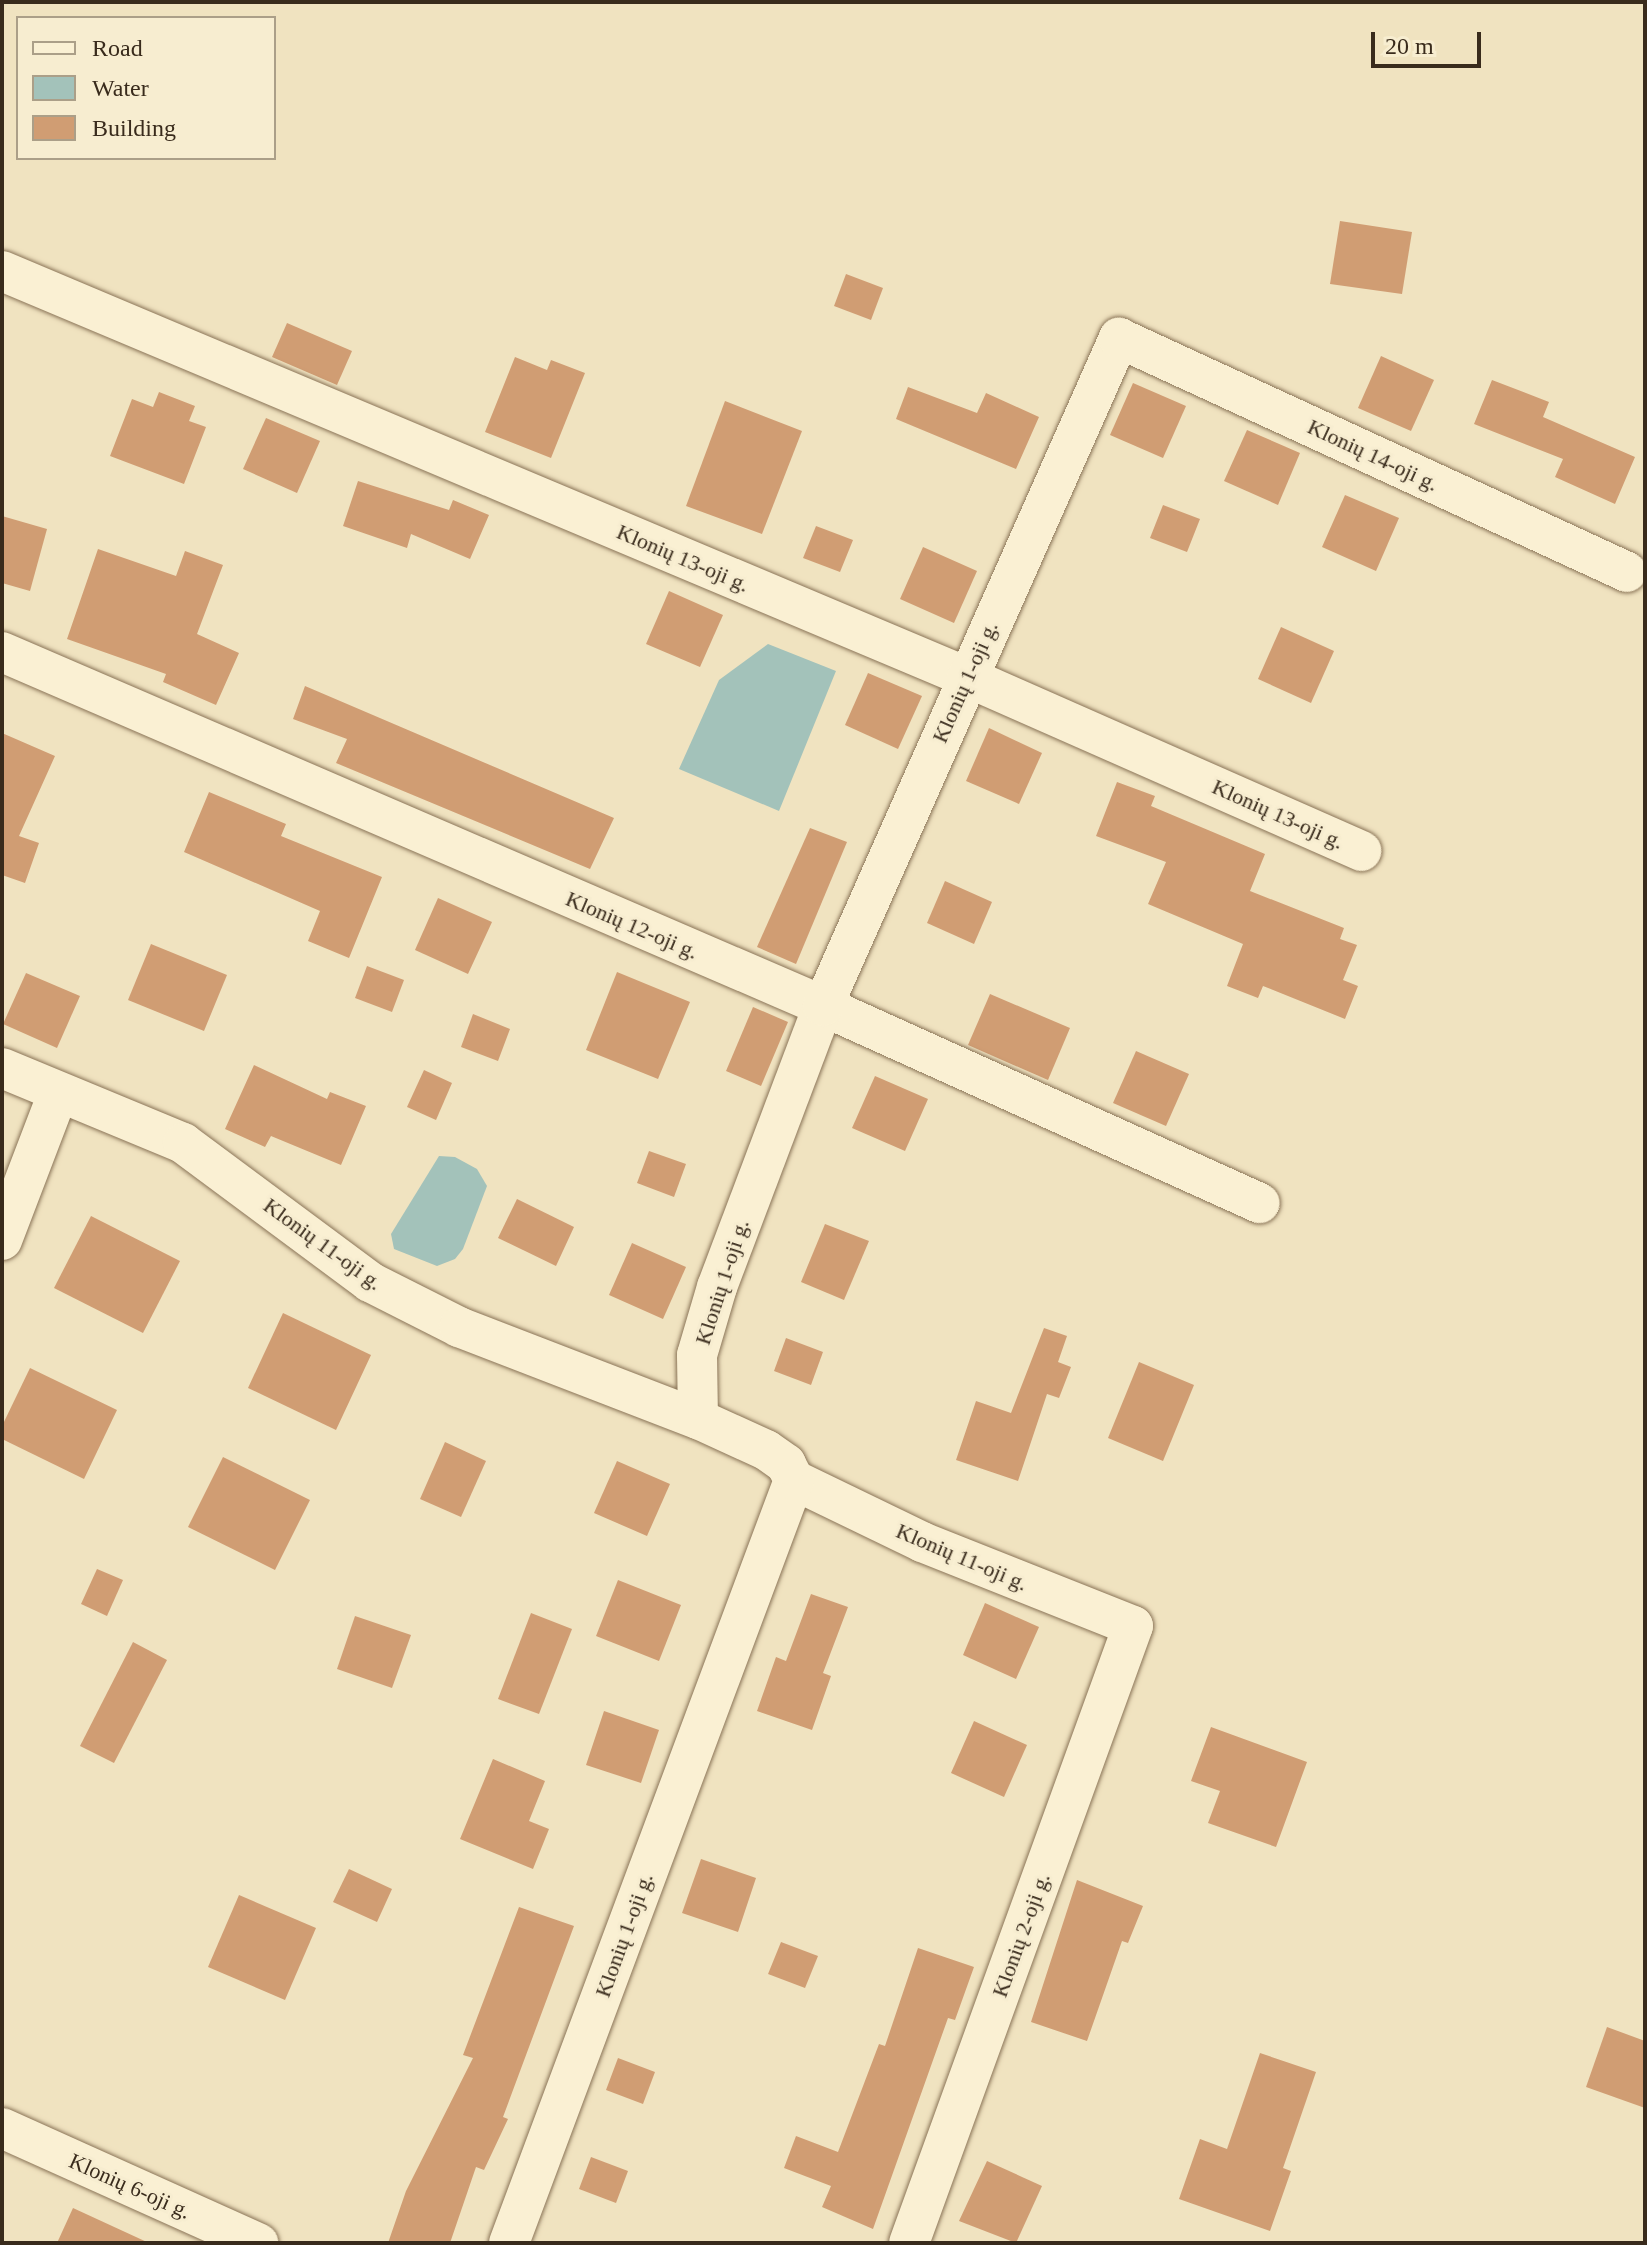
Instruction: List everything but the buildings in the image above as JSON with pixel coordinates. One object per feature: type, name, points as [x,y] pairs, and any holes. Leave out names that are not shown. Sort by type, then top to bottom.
[{"type":"street","name":"Klonių 13-oji g.","points":[[2,271],[967,677],[1361,851]]},
{"type":"street","name":"Klonių 1-oji g.","points":[[698,1419],[697,1355],[717,1287],[823,1006],[1119,338]]},
{"type":"street","name":"Klonių 14-oji g.","points":[[1119,338],[1627,572]]},
{"type":"street","name":"Klonių 12-oji g.","points":[[2,652],[823,1006],[1260,1203]]},
{"type":"street","name":"Klonių 11-oji g.","points":[[2,1068],[183,1143],[370,1282],[459,1327],[698,1419]]},
{"type":"street","points":[[2,1240],[58,1093]]},
{"type":"street","points":[[698,1419],[766,1450],[786,1464],[794,1480]]},
{"type":"street","name":"Klonių 1-oji g.","points":[[509,2243],[794,1480]]},
{"type":"street","name":"Klonių 11-oji g.","points":[[794,1480],[922,1542],[1133,1626]]},
{"type":"street","name":"Klonių 2-oji g.","points":[[909,2243],[1133,1626]]},
{"type":"street","name":"Klonių 6-oji g.","points":[[2,2128],[258,2243]]},
{"type":"water","points":[[768,644],[836,671],[779,811],[679,769],[719,680]]},
{"type":"water","points":[[439,1156],[455,1157],[477,1169],[487,1186],[463,1249],[455,1259],[437,1266],[394,1249],[391,1234]]}]
